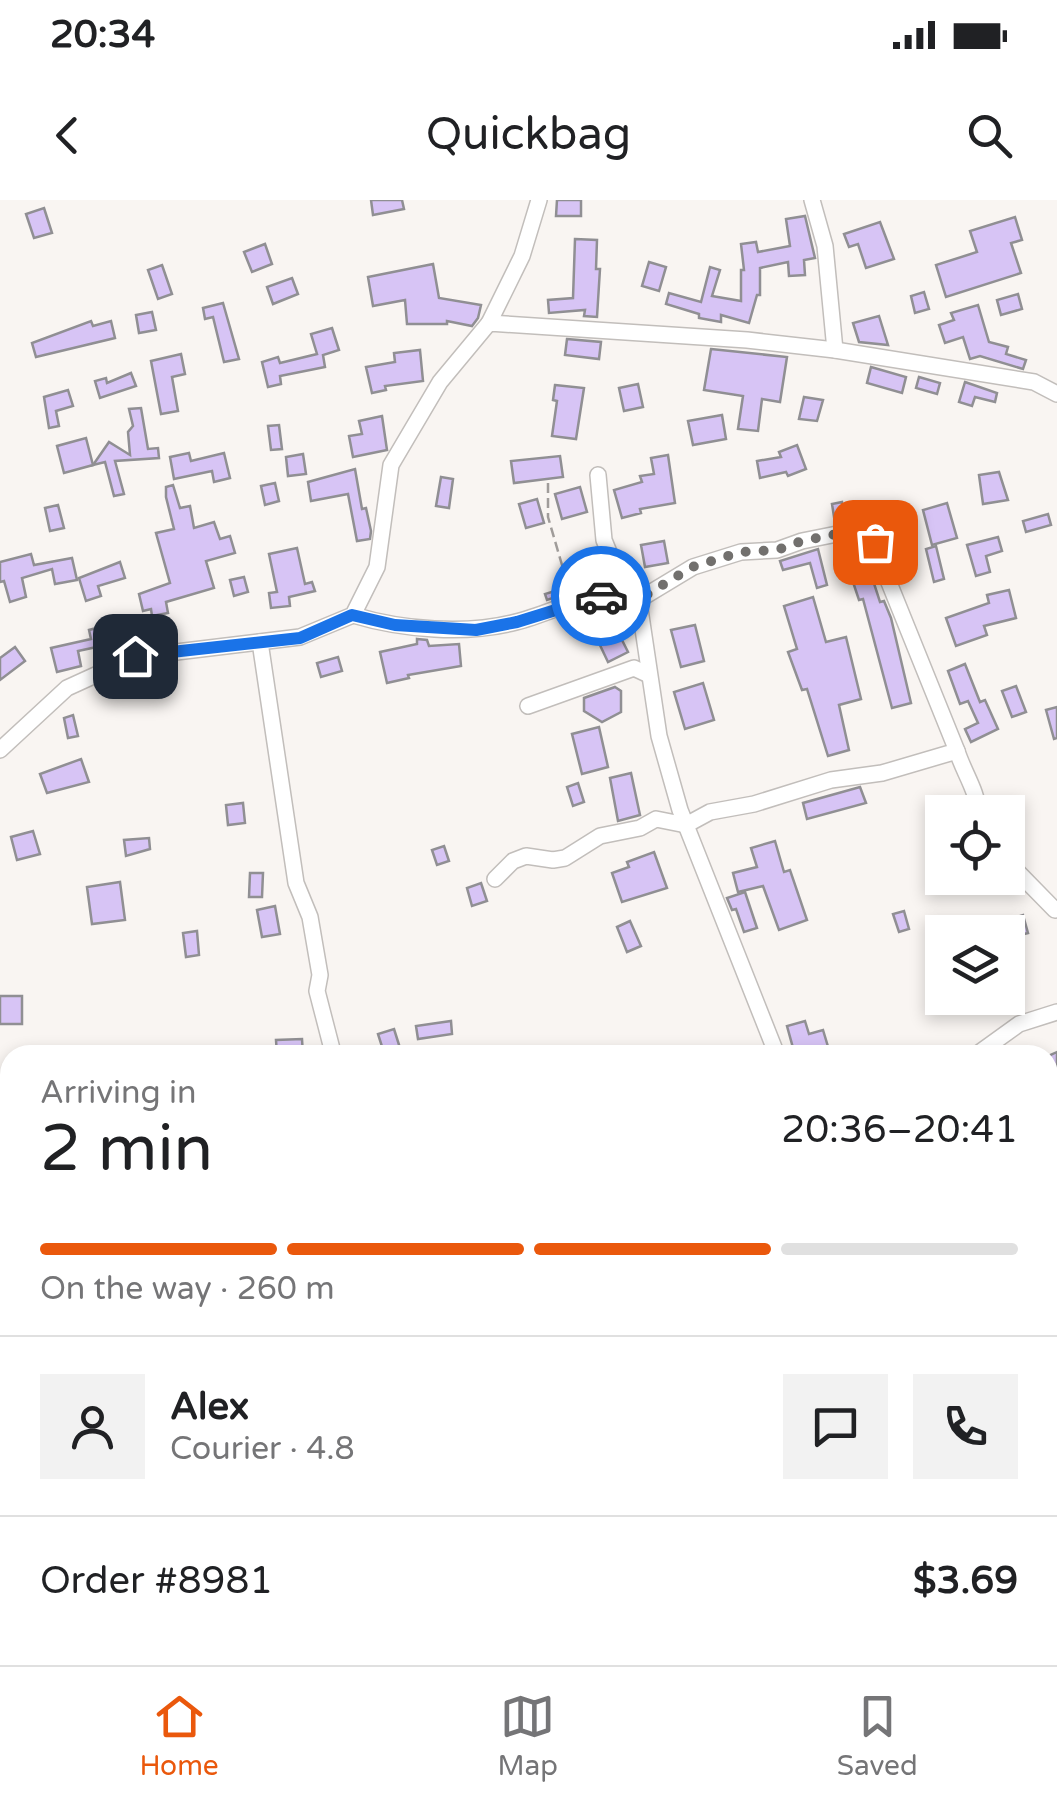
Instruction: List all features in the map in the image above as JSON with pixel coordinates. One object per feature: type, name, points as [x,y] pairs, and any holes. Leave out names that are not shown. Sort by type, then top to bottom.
[{"type":"street","points":[[352,615],[377,567],[391,465],[440,382],[489,324],[522,256],[539,200]]},
{"type":"street","points":[[812,200],[825,246],[835,350]]},
{"type":"street","points":[[489,324],[747,340],[835,350],[1034,382],[1057,394]]},
{"type":"street","points":[[598,475],[600,522],[607,548],[640,609],[659,736],[686,825],[773,1045]]},
{"type":"street","points":[[0,750],[67,688],[135,656],[300,638],[352,615],[395,625],[476,630],[517,622],[613,592],[631,598],[692,567],[741,552],[777,550],[868,528],[975,795]]},
{"type":"street","points":[[260,642],[296,883],[310,917],[320,975],[317,991],[331,1045]]},
{"type":"street","points":[[528,706],[634,668],[649,674]]},
{"type":"street","points":[[495,879],[526,856],[565,858],[600,836],[640,828],[656,819],[686,825],[710,812],[754,804],[831,780],[882,773],[957,751]]},
{"type":"street","points":[[1025,879],[1056,910]]},
{"type":"street","points":[[990,1045],[1019,1024],[1057,1012]]},
{"type":"path","points":[[548,483],[548,517],[562,565],[607,548]]},
{"type":"building","points":[[371,200],[402,200],[404,209],[373,215]]},
{"type":"building","points":[[557,200],[581,200],[581,216],[556,216]]},
{"type":"building","points":[[44,208],[52,233],[34,238],[26,214]]},
{"type":"building","points":[[805,216],[815,258],[804,260],[805,275],[789,276],[788,262],[760,268],[760,295],[749,323],[721,315],[721,322],[699,318],[699,314],[666,304],[669,293],[701,302],[710,267],[720,270],[712,296],[741,301],[741,244],[756,242],[758,252],[790,246],[786,219]]},
{"type":"building","points":[[1015,217],[1022,240],[1011,243],[1021,273],[946,297],[936,265],[977,252],[970,231]]},
{"type":"building","points":[[880,222],[894,259],[866,268],[858,244],[849,247],[844,234]]},
{"type":"building","points":[[575,239],[597,240],[597,317],[584,316],[585,310],[549,313],[548,300],[573,298]]},
{"type":"building","points":[[265,244],[272,264],[252,272],[244,252]]},
{"type":"building","points":[[649,262],[666,267],[659,291],[642,286]]},
{"type":"building","points":[[433,264],[439,298],[481,305],[472,326],[447,321],[407,324],[405,300],[373,306],[368,277]]},
{"type":"building","points":[[162,265],[172,294],[158,299],[148,270]]},
{"type":"building","points":[[292,278],[298,294],[273,304],[267,287]]},
{"type":"building","points":[[924,292],[929,309],[915,313],[911,296]]},
{"type":"building","points":[[1018,294],[1022,309],[1001,315],[997,300]]},
{"type":"building","points":[[223,303],[239,359],[224,362],[213,317],[205,319],[203,308]]},
{"type":"building","points":[[978,305],[989,342],[1008,347],[1006,354],[1026,360],[1023,369],[980,356],[970,359],[963,337],[945,343],[939,325],[954,320],[951,313]]},
{"type":"building","points":[[152,312],[156,330],[139,333],[136,315]]},
{"type":"building","points":[[879,316],[888,345],[859,342],[853,323]]},
{"type":"building","points":[[91,321],[93,326],[111,321],[115,338],[36,357],[32,343]]},
{"type":"building","points":[[332,328],[339,350],[323,355],[325,367],[280,376],[281,384],[268,387],[262,362],[278,357],[280,363],[317,354],[311,334]]},
{"type":"building","points":[[567,339],[601,342],[599,359],[565,355]]},
{"type":"building","points":[[711,349],[787,357],[780,402],[762,399],[758,431],[738,429],[743,396],[704,390]]},
{"type":"building","points":[[420,350],[423,381],[385,386],[386,390],[372,393],[366,367],[395,362],[394,353]]},
{"type":"building","points":[[181,354],[185,374],[172,377],[178,411],[161,414],[151,361]]},
{"type":"building","points":[[871,367],[906,377],[902,393],[867,383]]},
{"type":"building","points":[[131,373],[136,386],[100,398],[95,381],[106,378],[107,383]]},
{"type":"building","points":[[919,377],[940,383],[937,394],[916,388]]},
{"type":"building","points":[[965,382],[997,393],[995,402],[975,397],[972,406],[959,402]]},
{"type":"building","points":[[638,384],[643,407],[624,411],[619,388]]},
{"type":"building","points":[[555,385],[584,388],[576,439],[552,436]]},
{"type":"building","points":[[68,390],[73,406],[56,411],[59,426],[49,428],[44,397]]},
{"type":"building","points":[[804,397],[823,400],[817,421],[799,419]]},
{"type":"building","points":[[141,408],[148,449],[158,448],[159,458],[115,461],[124,494],[114,496],[105,462],[93,465],[109,442],[130,455],[128,432],[133,426],[129,409]]},
{"type":"building","points":[[722,415],[726,439],[693,445],[688,421]]},
{"type":"building","points":[[382,416],[387,450],[353,457],[349,436],[362,434],[359,421]]},
{"type":"building","points":[[279,425],[282,449],[271,450],[268,426]]},
{"type":"building","points":[[86,438],[93,465],[64,473],[57,446]]},
{"type":"building","points":[[797,445],[806,469],[788,476],[786,472],[760,478],[757,461],[781,457],[779,452]]},
{"type":"building","points":[[189,453],[191,461],[224,453],[230,478],[214,482],[212,471],[174,479],[170,457]]},
{"type":"building","points":[[303,454],[306,474],[288,476],[286,457]]},
{"type":"building","points":[[668,455],[675,503],[640,509],[641,513],[622,518],[614,490],[642,482],[640,476],[654,474],[651,458]]},
{"type":"building","points":[[560,456],[563,477],[514,483],[511,461]]},
{"type":"building","points":[[355,469],[362,509],[366,508],[371,531],[370,539],[357,541],[348,494],[311,501],[308,482]]},
{"type":"building","points":[[999,472],[1008,500],[983,504],[979,475]]},
{"type":"building","points":[[441,477],[453,479],[449,508],[436,506]]},
{"type":"building","points":[[275,483],[279,501],[265,505],[261,486]]},
{"type":"building","points":[[173,485],[180,508],[190,506],[194,528],[214,522],[220,539],[230,536],[235,553],[206,561],[214,588],[166,602],[168,613],[152,616],[151,609],[143,611],[139,594],[170,583],[156,533],[174,529],[166,497],[166,487]]},
{"type":"building","points":[[580,487],[587,512],[562,519],[555,494]]},
{"type":"building","points":[[537,499],[544,523],[526,528],[519,504]]},
{"type":"building","points":[[842,502],[845,521],[835,523],[832,504]]},
{"type":"building","points":[[947,503],[957,538],[932,545],[923,510]]},
{"type":"building","points":[[58,505],[64,528],[50,531],[45,508]]},
{"type":"building","points":[[1048,514],[1051,525],[1026,532],[1023,521]]},
{"type":"building","points":[[998,537],[1002,551],[986,556],[990,572],[976,576],[967,545]]},
{"type":"building","points":[[664,541],[668,563],[645,567],[641,545]]},
{"type":"building","points":[[858,541],[865,569],[869,568],[880,602],[884,601],[891,618],[911,703],[892,708],[863,599],[859,600],[849,570],[844,571],[837,545]]},
{"type":"building","points":[[936,546],[944,579],[934,582],[926,549]]},
{"type":"building","points":[[297,548],[305,584],[312,582],[315,591],[289,597],[290,606],[271,608],[269,593],[277,592],[269,554]]},
{"type":"building","points":[[818,549],[827,585],[817,588],[810,563],[783,570],[780,561]]},
{"type":"building","points":[[31,554],[34,565],[72,558],[77,580],[55,584],[52,569],[22,578],[26,597],[10,602],[4,581],[0,582],[0,562]]},
{"type":"building","points":[[120,562],[125,578],[98,586],[101,596],[86,601],[79,578]]},
{"type":"building","points":[[573,572],[579,589],[547,600],[545,594],[568,587],[564,576]]},
{"type":"building","points":[[244,577],[248,592],[234,596],[230,580]]},
{"type":"building","points":[[1009,590],[1016,618],[984,626],[987,635],[956,646],[946,618],[989,603],[987,595]]},
{"type":"building","points":[[813,597],[826,642],[846,637],[861,699],[839,705],[849,750],[828,756],[807,689],[802,690],[788,652],[797,649],[784,606]]},
{"type":"building","points":[[612,605],[616,628],[628,652],[608,662],[598,641],[605,638],[601,607]]},
{"type":"building","points":[[130,619],[134,639],[78,651],[81,666],[57,672],[51,648],[91,639],[89,630]]},
{"type":"building","points":[[695,625],[704,661],[681,667],[671,630]]},
{"type":"building","points":[[417,639],[427,640],[429,646],[459,644],[461,666],[408,675],[409,678],[387,683],[380,652],[417,644]]},
{"type":"building","points":[[15,647],[25,661],[0,680],[0,658]]},
{"type":"building","points":[[338,657],[342,671],[321,677],[317,663]]},
{"type":"building","points":[[965,664],[980,702],[985,700],[998,729],[971,742],[965,729],[978,723],[968,701],[960,704],[948,671]]},
{"type":"building","points":[[139,669],[140,673],[149,670],[153,683],[146,684],[149,693],[136,697],[132,682],[102,689],[101,685]]},
{"type":"building","points":[[703,683],[714,720],[685,729],[674,692]]},
{"type":"building","points":[[1016,686],[1026,712],[1012,717],[1002,691]]},
{"type":"building","points":[[615,687],[621,691],[621,712],[602,722],[584,711],[584,698]]},
{"type":"building","points":[[1057,707],[1057,738],[1054,739],[1046,710]]},
{"type":"building","points":[[73,715],[78,736],[68,738],[64,718]]},
{"type":"building","points":[[599,727],[608,767],[582,774],[572,734]]},
{"type":"building","points":[[81,759],[89,782],[47,793],[40,774]]},
{"type":"building","points":[[631,773],[640,815],[618,821],[610,778]]},
{"type":"building","points":[[578,783],[584,802],[573,806],[567,787]]},
{"type":"building","points":[[860,787],[866,803],[807,819],[803,803]]},
{"type":"building","points":[[243,803],[245,823],[228,825],[226,805]]},
{"type":"building","points":[[33,831],[40,854],[17,860],[11,837]]},
{"type":"building","points":[[149,838],[150,849],[126,856],[124,840]]},
{"type":"building","points":[[775,841],[784,872],[790,870],[807,920],[779,930],[763,886],[738,892],[733,873],[757,867],[751,848]]},
{"type":"building","points":[[444,846],[449,861],[437,865],[432,850]]},
{"type":"building","points":[[654,852],[667,888],[622,902],[612,873],[629,867],[627,862]]},
{"type":"building","points":[[250,873],[263,873],[262,897],[249,897]]},
{"type":"building","points":[[120,882],[125,920],[92,924],[87,887]]},
{"type":"building","points":[[481,883],[487,901],[472,906],[467,888]]},
{"type":"building","points":[[745,892],[757,928],[744,932],[736,909],[732,910],[727,898]]},
{"type":"building","points":[[275,906],[280,934],[262,937],[257,910]]},
{"type":"building","points":[[904,911],[909,929],[899,932],[893,914]]},
{"type":"building","points":[[630,921],[641,946],[627,952],[617,927]]},
{"type":"building","points":[[197,931],[199,955],[186,957],[183,933]]},
{"type":"building","points":[[0,996],[22,996],[22,1024],[0,1024]]},
{"type":"building","points":[[451,1021],[452,1034],[418,1039],[416,1026]]},
{"type":"building","points":[[805,1021],[809,1034],[823,1030],[828,1045],[792,1045],[787,1026]]},
{"type":"building","points":[[394,1029],[399,1045],[381,1045],[378,1034]]},
{"type":"building","points":[[302,1039],[302,1045],[276,1045],[276,1040]]},
{"type":"way so far","points":[[601,596],[613,592],[630,594],[635,602],[692,567],[741,552],[777,550],[868,528],[875,542]]},
{"type":"route","points":[[135,656],[300,638],[352,615],[395,625],[476,630],[517,622],[601,596]]}]
